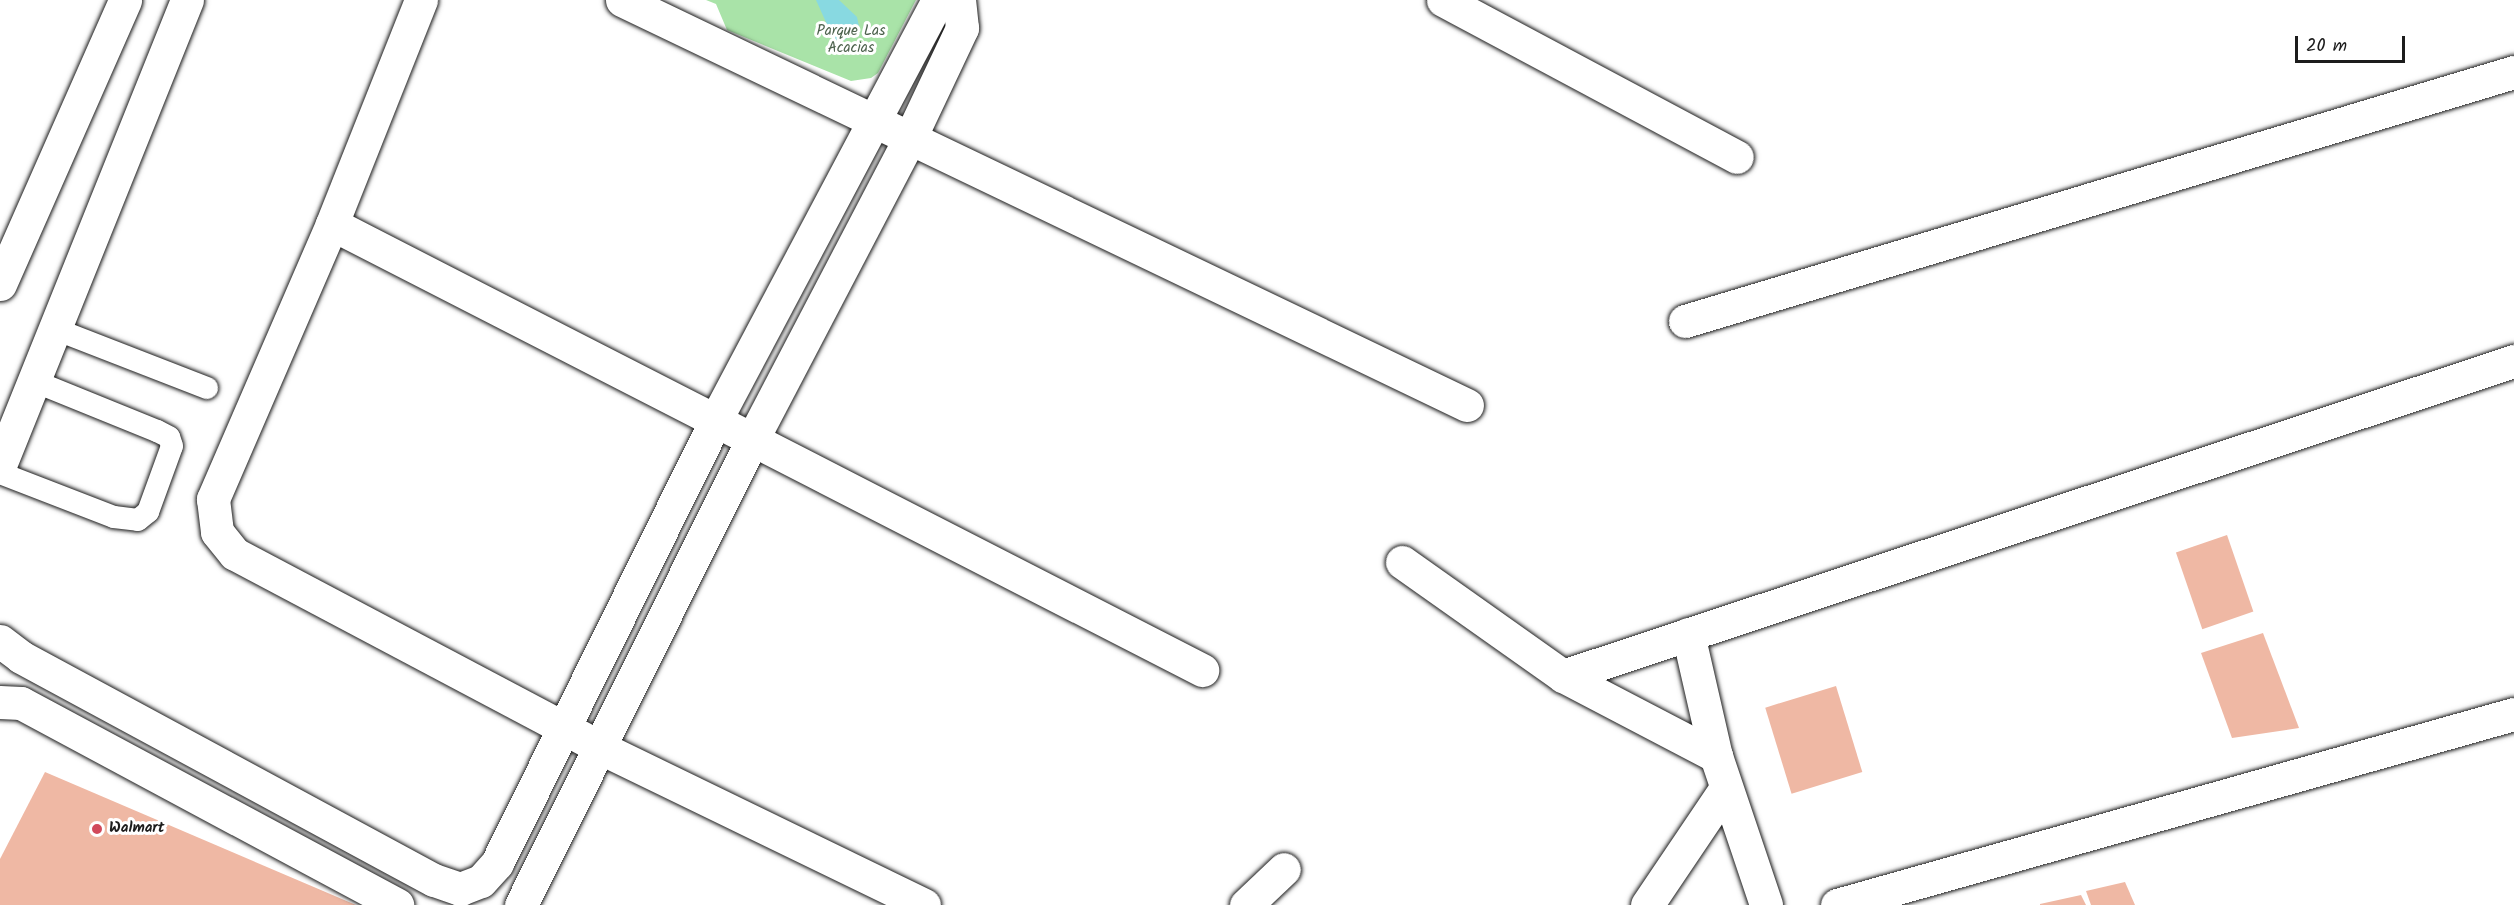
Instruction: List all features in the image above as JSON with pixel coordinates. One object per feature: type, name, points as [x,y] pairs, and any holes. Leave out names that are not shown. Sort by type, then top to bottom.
[{"type":"street","points":[[0,284],[124,0]]},
{"type":"street","points":[[0,465],[187,0]]},
{"type":"street","points":[[421,0],[332,224],[213,500],[217,532],[235,554],[601,748],[924,905]]},
{"type":"street","points":[[622,0],[1467,405]]},
{"type":"street","points":[[0,641],[21,657],[403,864],[460,889],[481,881],[497,863],[715,421],[938,0]]},
{"type":"street","points":[[521,905],[752,440],[910,138],[962,28],[959,0]]},
{"type":"street","points":[[1443,0],[1737,157]]},
{"type":"street","points":[[1685,321],[2514,72]]},
{"type":"street","points":[[332,224],[1202,670]]},
{"type":"street","points":[[1563,676],[2514,361]]},
{"type":"street","points":[[1402,562],[1563,676],[1716,756]]},
{"type":"street","points":[[1688,634],[1716,756],[1766,905]]},
{"type":"street","points":[[0,637],[0,650]]},
{"type":"street","points":[[0,702],[21,704],[398,905]]},
{"type":"street","points":[[1837,905],[2514,714]]},
{"type":"street","points":[[1647,905],[1726,788]]},
{"type":"street","points":[[1246,905],[1284,869]]},
{"type":"lane","points":[[55,329],[207,388]]},
{"type":"lane","points":[[0,473],[114,517],[138,520],[148,512],[172,446],[169,437],[34,381]]},
{"type":"green space","name":"Parque Las Acacias","points":[[706,0],[916,0],[878,73],[871,78],[851,81],[727,30],[716,4]]},
{"type":"water","points":[[816,0],[839,0],[857,17],[860,31],[842,41],[834,40]]},
{"type":"building","points":[[2227,535],[2253,612],[2202,629],[2176,553]]},
{"type":"building","points":[[2263,633],[2299,728],[2232,738],[2201,653]]},
{"type":"building","points":[[1836,686],[1862,772],[1792,794],[1765,708]]},
{"type":"building","name":"Walmart","points":[[45,772],[356,905],[0,905],[0,859]]},
{"type":"building","points":[[2125,882],[2135,905],[2091,905],[2086,891]]},
{"type":"building","points":[[2081,895],[2086,905],[2040,905],[2040,904]]},
{"type":"place","name":"Walmart","points":[[97,829]]}]
